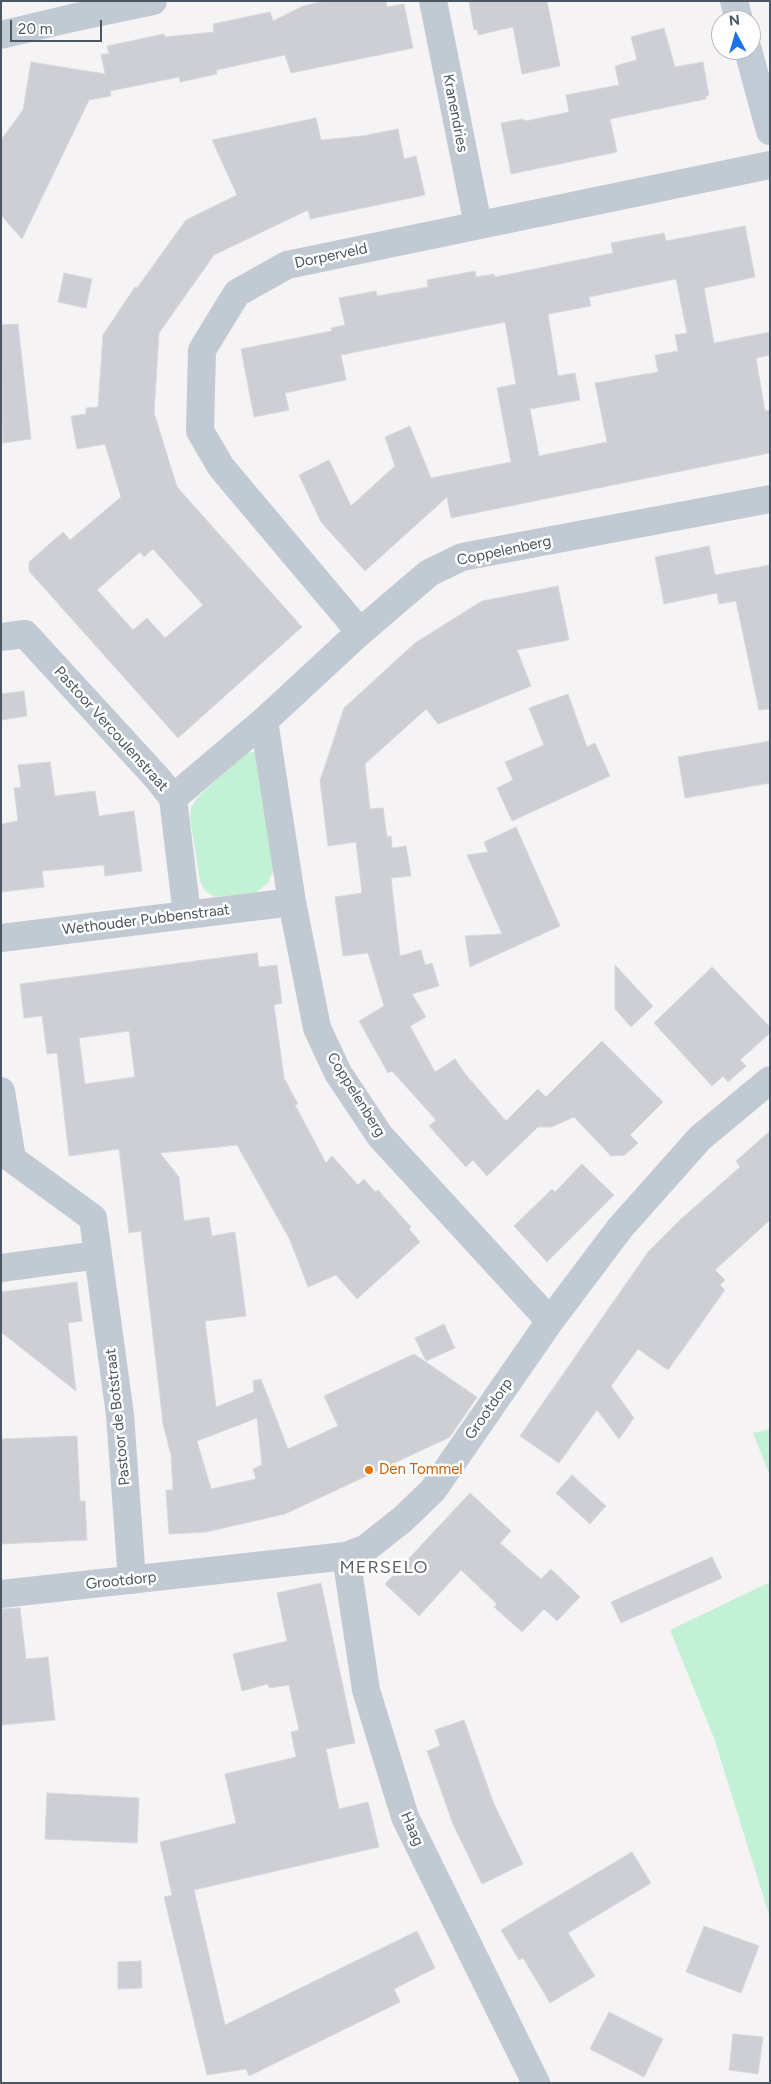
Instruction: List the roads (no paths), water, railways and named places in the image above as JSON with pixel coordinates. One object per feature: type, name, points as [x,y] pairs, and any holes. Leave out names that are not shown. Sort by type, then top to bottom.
[{"type":"street","points":[[1,35],[153,1]]},
{"type":"street","name":"Kranendries","points":[[433,1],[478,225]]},
{"type":"street","points":[[751,60],[770,131]]},
{"type":"street","name":"Dorperveld","points":[[360,632],[221,468],[200,431],[202,350],[237,294],[286,265],[770,165]]},
{"type":"street","name":"Coppelenberg","points":[[173,798],[264,721],[360,632],[429,573],[462,557],[770,499]]},
{"type":"street","name":"Pastoor Vercoulenstraat","points":[[1,637],[25,634],[158,779],[173,798],[187,915]]},
{"type":"street","name":"Coppelenberg","points":[[264,721],[292,902],[317,1028],[338,1073],[380,1136],[550,1321]]},
{"type":"street","name":"Wethouder Pubbenstraat","points":[[1,938],[292,902]]},
{"type":"street","name":"Grootdorp","points":[[1,1594],[346,1556],[366,1549],[404,1519],[433,1490],[550,1321],[620,1228],[700,1138],[770,1080]]},
{"type":"street","name":"Pastoor de Botstraat","points":[[1,1091],[6,1160],[93,1218],[120,1415],[132,1580]]},
{"type":"street","points":[[1,1268],[98,1255]]},
{"type":"street","name":"Haag","points":[[346,1556],[366,1690],[405,1817],[536,2083]]},
{"type":"place","name":"Den Tommel","points":[[369,1470]]},
{"type":"district","name":"MERSELO","points":[[384,1568]]}]
